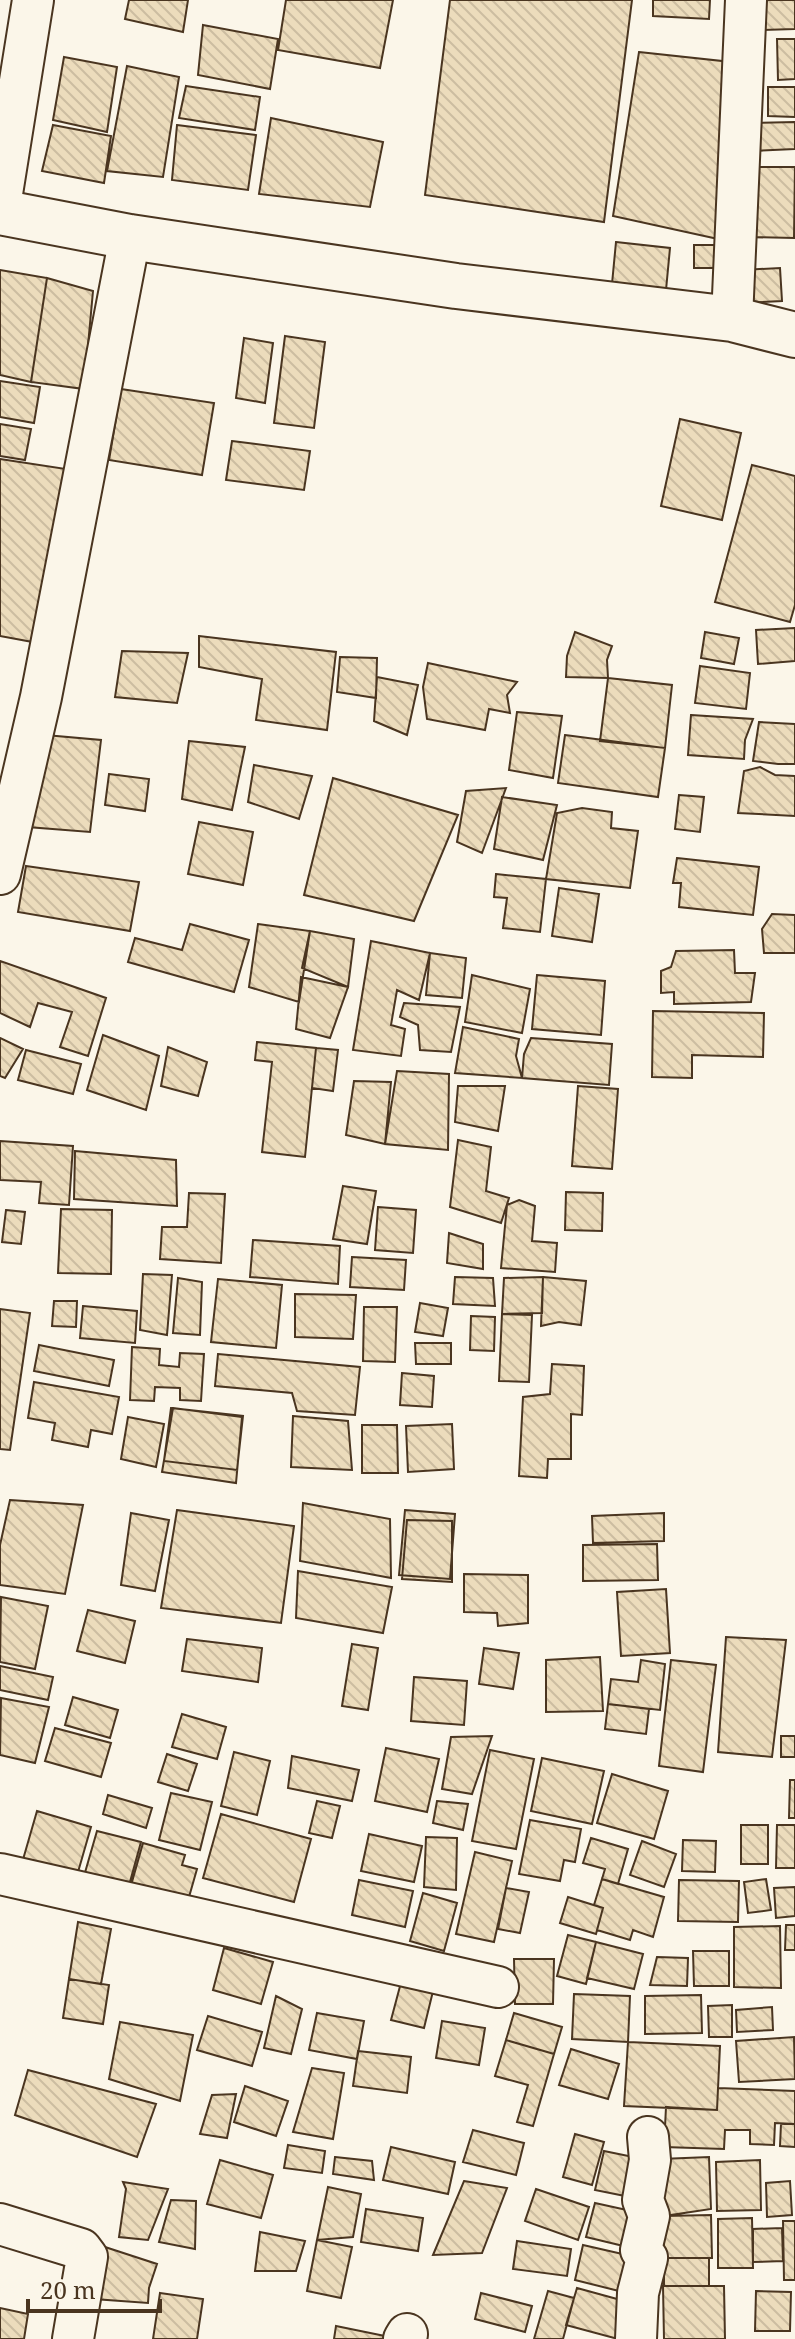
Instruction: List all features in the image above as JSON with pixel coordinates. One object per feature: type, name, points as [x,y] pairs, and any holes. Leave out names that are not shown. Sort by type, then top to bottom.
[{"type":"street","points":[[33,0],[0,209],[130,237],[456,286],[732,319],[795,335]]},
{"type":"street","points":[[732,319],[746,0]]},
{"type":"street","points":[[0,874],[41,697],[130,237]]},
{"type":"street","points":[[0,1874],[498,1987]]},
{"type":"street","points":[[636,2339],[638,2293],[647,2258],[641,2250],[649,2216],[643,2200],[650,2160],[648,2137]]},
{"type":"street","points":[[0,2224],[81,2249],[87,2257],[73,2339]]},
{"type":"building","points":[[129,0],[188,0],[183,32],[125,19]]},
{"type":"building","points":[[286,0],[393,0],[380,68],[278,50]]},
{"type":"building","points":[[450,0],[632,0],[604,222],[425,195]]},
{"type":"building","points":[[653,0],[710,0],[709,19],[653,16]]},
{"type":"building","points":[[763,0],[795,0],[795,29],[763,30]]},
{"type":"building","points":[[203,25],[278,39],[270,89],[198,75]]},
{"type":"building","points":[[777,39],[795,39],[795,79],[778,80]]},
{"type":"building","points":[[639,52],[731,62],[718,239],[613,216]]},
{"type":"building","points":[[64,57],[117,67],[107,132],[53,120]]},
{"type":"building","points":[[127,66],[179,77],[163,177],[107,171]]},
{"type":"building","points":[[186,86],[260,97],[255,130],[179,118]]},
{"type":"building","points":[[768,87],[795,87],[795,117],[768,116]]},
{"type":"building","points":[[271,118],[383,142],[370,207],[259,194]]},
{"type":"building","points":[[795,122],[795,149],[754,151],[753,123]]},
{"type":"building","points":[[53,125],[111,136],[104,183],[42,171]]},
{"type":"building","points":[[177,125],[256,135],[248,190],[172,180]]},
{"type":"building","points":[[746,167],[795,167],[794,238],[746,237]]},
{"type":"building","points":[[616,242],[670,248],[666,290],[612,284]]},
{"type":"building","points":[[694,245],[724,245],[725,268],[694,268]]},
{"type":"building","points":[[780,268],[782,301],[745,303],[743,270]]},
{"type":"building","points":[[0,270],[47,278],[31,382],[0,375]]},
{"type":"building","points":[[47,278],[93,291],[84,389],[31,382]]},
{"type":"building","points":[[285,336],[325,342],[314,428],[274,423]]},
{"type":"building","points":[[244,338],[273,343],[265,403],[236,398]]},
{"type":"building","points":[[0,381],[40,387],[34,423],[0,417]]},
{"type":"building","points":[[121,389],[214,403],[202,475],[109,460]]},
{"type":"building","points":[[680,419],[741,433],[722,520],[661,506]]},
{"type":"building","points":[[0,424],[31,429],[25,460],[0,456]]},
{"type":"building","points":[[232,441],[310,451],[304,490],[226,480]]},
{"type":"building","points":[[0,459],[66,469],[38,643],[0,636]]},
{"type":"building","points":[[752,465],[795,476],[795,605],[790,622],[715,602]]},
{"type":"building","points":[[795,628],[795,661],[758,664],[756,630]]},
{"type":"building","points":[[575,632],[612,646],[607,660],[608,678],[566,677],[567,656]]},
{"type":"building","points":[[705,632],[739,638],[734,664],[701,658]]},
{"type":"building","points":[[199,636],[336,652],[327,730],[256,720],[262,679],[199,667]]},
{"type":"building","points":[[122,651],[188,653],[177,703],[115,697]]},
{"type":"building","points":[[340,657],[377,658],[376,698],[337,692]]},
{"type":"building","points":[[428,663],[517,682],[507,695],[510,713],[489,709],[485,730],[427,719],[423,687]]},
{"type":"building","points":[[700,666],[750,673],[746,709],[695,703]]},
{"type":"building","points":[[377,677],[418,685],[407,735],[374,721]]},
{"type":"building","points":[[608,678],[672,685],[665,748],[600,741]]},
{"type":"building","points":[[517,712],[562,716],[553,778],[509,770]]},
{"type":"building","points":[[691,715],[753,719],[745,740],[744,759],[688,755]]},
{"type":"building","points":[[759,722],[795,724],[795,764],[753,761]]},
{"type":"building","points":[[34,734],[101,740],[90,832],[15,826]]},
{"type":"building","points":[[565,735],[665,748],[658,797],[558,783]]},
{"type":"building","points":[[189,741],[245,747],[232,810],[182,799]]},
{"type":"building","points":[[254,765],[312,776],[299,819],[248,802]]},
{"type":"building","points":[[760,767],[775,775],[795,776],[795,816],[738,813],[744,771]]},
{"type":"building","points":[[109,774],[149,779],[145,811],[105,805]]},
{"type":"building","points":[[333,778],[458,815],[414,921],[304,895]]},
{"type":"building","points":[[506,788],[482,853],[457,842],[466,791]]},
{"type":"building","points":[[679,795],[704,797],[700,832],[675,829]]},
{"type":"building","points":[[502,797],[557,805],[543,860],[494,849]]},
{"type":"building","points":[[582,808],[612,812],[611,828],[638,831],[630,888],[546,879],[557,813]]},
{"type":"building","points":[[199,822],[253,832],[243,885],[188,874]]},
{"type":"building","points":[[677,858],[759,867],[753,915],[679,907],[681,883],[673,883]]},
{"type":"building","points":[[26,866],[139,882],[130,931],[18,912]]},
{"type":"building","points":[[496,874],[546,879],[540,932],[503,928],[507,898],[494,897]]},
{"type":"building","points":[[559,888],[599,894],[592,942],[552,936]]},
{"type":"building","points":[[772,914],[795,915],[795,953],[764,953],[762,929]]},
{"type":"building","points":[[190,924],[249,940],[234,992],[128,962],[135,938],[182,950]]},
{"type":"building","points":[[258,924],[310,931],[299,1002],[249,987]]},
{"type":"building","points":[[310,931],[354,939],[348,987],[302,968]]},
{"type":"building","points":[[371,941],[430,953],[419,1000],[397,990],[391,1025],[405,1029],[401,1056],[353,1050]]},
{"type":"building","points":[[734,950],[735,973],[755,973],[751,1002],[674,1004],[674,992],[661,993],[661,971],[671,967],[676,951]]},
{"type":"building","points":[[430,953],[466,958],[462,998],[426,995]]},
{"type":"building","points":[[0,961],[106,998],[88,1056],[60,1047],[72,1012],[38,1003],[30,1027],[0,1013]]},
{"type":"building","points":[[472,975],[530,989],[522,1033],[465,1022]]},
{"type":"building","points":[[537,975],[605,981],[601,1035],[532,1029]]},
{"type":"building","points":[[301,977],[348,987],[330,1038],[296,1029]]},
{"type":"building","points":[[404,1003],[460,1007],[451,1052],[420,1050],[418,1025],[400,1017]]},
{"type":"building","points":[[653,1011],[764,1013],[763,1057],[692,1055],[692,1078],[652,1077]]},
{"type":"building","points":[[463,1027],[519,1039],[516,1056],[522,1078],[455,1073]]},
{"type":"building","points":[[103,1035],[159,1056],[146,1110],[87,1090]]},
{"type":"building","points":[[0,1038],[23,1049],[5,1078],[0,1076]]},
{"type":"building","points":[[531,1038],[612,1044],[609,1085],[522,1078],[524,1054]]},
{"type":"building","points":[[257,1042],[316,1048],[305,1157],[262,1152],[272,1062],[255,1060]]},
{"type":"building","points":[[168,1047],[207,1062],[198,1096],[161,1086]]},
{"type":"building","points":[[316,1048],[338,1050],[333,1091],[312,1088]]},
{"type":"building","points":[[26,1050],[81,1064],[73,1094],[18,1080]]},
{"type":"building","points":[[397,1071],[449,1074],[448,1150],[385,1144]]},
{"type":"building","points":[[354,1081],[391,1082],[385,1144],[346,1135]]},
{"type":"building","points":[[458,1086],[505,1086],[498,1131],[455,1122]]},
{"type":"building","points":[[578,1086],[618,1089],[612,1169],[572,1166]]},
{"type":"building","points":[[458,1140],[491,1147],[486,1191],[509,1198],[501,1223],[450,1207]]},
{"type":"building","points":[[0,1141],[73,1146],[69,1205],[39,1203],[41,1182],[0,1180]]},
{"type":"building","points":[[75,1151],[176,1160],[177,1206],[74,1199]]},
{"type":"building","points":[[343,1186],[376,1191],[367,1244],[333,1239]]},
{"type":"building","points":[[566,1192],[603,1193],[602,1231],[565,1230]]},
{"type":"building","points":[[189,1193],[225,1194],[221,1263],[160,1259],[162,1227],[187,1227]]},
{"type":"building","points":[[519,1200],[535,1206],[532,1241],[557,1243],[555,1272],[501,1268],[507,1205]]},
{"type":"building","points":[[378,1207],[416,1210],[413,1253],[375,1250]]},
{"type":"building","points":[[61,1209],[112,1210],[111,1274],[58,1273]]},
{"type":"building","points":[[6,1210],[25,1212],[21,1244],[2,1242]]},
{"type":"building","points":[[449,1233],[483,1244],[483,1269],[447,1263]]},
{"type":"building","points":[[253,1240],[340,1246],[338,1284],[250,1277]]},
{"type":"building","points":[[352,1257],[406,1260],[404,1290],[350,1287]]},
{"type":"building","points":[[143,1274],[172,1275],[167,1335],[140,1330]]},
{"type":"building","points":[[455,1277],[493,1278],[495,1306],[453,1304]]},
{"type":"building","points":[[543,1277],[586,1281],[581,1325],[559,1322],[541,1326]]},
{"type":"building","points":[[543,1277],[542,1313],[502,1314],[504,1278]]},
{"type":"building","points":[[178,1278],[202,1282],[200,1335],[173,1333]]},
{"type":"building","points":[[218,1279],[282,1285],[276,1348],[211,1342]]},
{"type":"building","points":[[295,1294],[356,1295],[353,1339],[295,1337]]},
{"type":"building","points":[[54,1301],[77,1301],[76,1327],[52,1326]]},
{"type":"building","points":[[420,1303],[448,1308],[443,1336],[415,1332]]},
{"type":"building","points":[[83,1306],[137,1311],[135,1343],[80,1338]]},
{"type":"building","points":[[364,1307],[397,1307],[395,1362],[363,1361]]},
{"type":"building","points":[[0,1309],[30,1313],[10,1450],[0,1449]]},
{"type":"building","points":[[502,1314],[532,1315],[529,1382],[499,1381]]},
{"type":"building","points":[[471,1316],[495,1317],[494,1351],[470,1350]]},
{"type":"building","points":[[415,1343],[451,1343],[451,1364],[416,1364]]},
{"type":"building","points":[[39,1345],[114,1360],[109,1386],[34,1371]]},
{"type":"building","points":[[132,1347],[160,1349],[159,1365],[179,1367],[180,1353],[204,1354],[201,1401],[180,1400],[180,1388],[155,1387],[154,1401],[130,1400]]},
{"type":"building","points":[[218,1354],[360,1367],[355,1415],[297,1411],[292,1393],[215,1386]]},
{"type":"building","points":[[552,1364],[584,1366],[582,1415],[571,1414],[571,1459],[548,1459],[547,1478],[519,1476],[523,1397],[550,1394]]},
{"type":"building","points":[[402,1373],[434,1376],[432,1407],[400,1405]]},
{"type":"building","points":[[34,1382],[119,1397],[112,1434],[91,1430],[88,1447],[52,1440],[55,1423],[28,1418]]},
{"type":"building","points":[[171,1408],[243,1416],[237,1470],[164,1461]]},
{"type":"building","points":[[173,1408],[242,1417],[236,1483],[162,1472]]},
{"type":"building","points":[[293,1416],[348,1421],[352,1470],[291,1467]]},
{"type":"building","points":[[128,1417],[164,1424],[156,1467],[121,1459]]},
{"type":"building","points":[[452,1424],[454,1469],[408,1472],[406,1426]]},
{"type":"building","points":[[362,1425],[397,1425],[398,1473],[362,1473]]},
{"type":"building","points":[[10,1500],[83,1505],[65,1594],[0,1585],[0,1545]]},
{"type":"building","points":[[303,1503],[390,1519],[391,1578],[300,1561]]},
{"type":"building","points":[[177,1510],[294,1526],[281,1623],[161,1608]]},
{"type":"building","points":[[405,1510],[455,1514],[450,1579],[399,1575]]},
{"type":"building","points":[[131,1513],[169,1520],[155,1591],[121,1585]]},
{"type":"building","points":[[664,1513],[664,1541],[593,1543],[592,1516]]},
{"type":"building","points":[[407,1520],[452,1521],[452,1582],[402,1579]]},
{"type":"building","points":[[657,1544],[658,1580],[583,1581],[583,1545]]},
{"type":"building","points":[[298,1571],[392,1587],[383,1633],[296,1618]]},
{"type":"building","points":[[464,1574],[528,1575],[528,1623],[498,1626],[497,1613],[464,1612]]},
{"type":"building","points":[[666,1589],[670,1653],[621,1656],[617,1592]]},
{"type":"building","points":[[1,1597],[48,1606],[35,1669],[0,1662]]},
{"type":"building","points":[[88,1610],[135,1621],[125,1663],[77,1651]]},
{"type":"building","points":[[726,1637],[786,1640],[772,1757],[718,1752]]},
{"type":"building","points":[[187,1639],[262,1648],[258,1682],[182,1671]]},
{"type":"building","points":[[352,1644],[378,1648],[368,1710],[342,1706]]},
{"type":"building","points":[[484,1648],[519,1653],[513,1689],[479,1684]]},
{"type":"building","points":[[600,1657],[603,1711],[546,1712],[546,1660]]},
{"type":"building","points":[[641,1660],[665,1664],[660,1710],[608,1704],[611,1679],[638,1682]]},
{"type":"building","points":[[671,1660],[716,1665],[703,1772],[659,1766]]},
{"type":"building","points":[[0,1666],[53,1677],[48,1700],[0,1690]]},
{"type":"building","points":[[414,1677],[467,1681],[464,1725],[411,1721]]},
{"type":"building","points":[[73,1697],[118,1710],[110,1738],[65,1725]]},
{"type":"building","points":[[1,1698],[49,1707],[35,1763],[0,1755]]},
{"type":"building","points":[[608,1704],[649,1709],[646,1734],[605,1729]]},
{"type":"building","points":[[182,1714],[226,1727],[217,1759],[172,1747]]},
{"type":"building","points":[[55,1728],[111,1743],[101,1777],[45,1761]]},
{"type":"building","points":[[492,1736],[472,1794],[442,1789],[451,1737]]},
{"type":"building","points":[[781,1736],[795,1736],[795,1757],[781,1757]]},
{"type":"building","points":[[386,1748],[439,1759],[427,1812],[375,1801]]},
{"type":"building","points":[[490,1750],[534,1759],[516,1849],[472,1841]]},
{"type":"building","points":[[234,1752],[270,1761],[257,1815],[221,1806]]},
{"type":"building","points":[[167,1754],[197,1764],[188,1791],[158,1782]]},
{"type":"building","points":[[292,1756],[359,1770],[352,1801],[288,1788]]},
{"type":"building","points":[[542,1758],[604,1771],[592,1824],[531,1811]]},
{"type":"building","points":[[612,1774],[668,1791],[654,1839],[597,1823]]},
{"type":"building","points":[[790,1780],[795,1780],[795,1818],[789,1818]]},
{"type":"building","points":[[171,1793],[212,1802],[200,1850],[159,1840]]},
{"type":"building","points":[[108,1795],[152,1808],[146,1828],[103,1814]]},
{"type":"building","points":[[317,1801],[340,1806],[332,1838],[309,1833]]},
{"type":"building","points":[[437,1801],[468,1804],[463,1830],[433,1823]]},
{"type":"building","points":[[37,1811],[91,1827],[76,1879],[22,1863]]},
{"type":"building","points":[[221,1814],[311,1839],[294,1902],[203,1878]]},
{"type":"building","points":[[530,1820],[581,1829],[575,1862],[564,1860],[560,1881],[519,1874]]},
{"type":"building","points":[[741,1825],[768,1825],[768,1864],[741,1864]]},
{"type":"building","points":[[777,1825],[795,1825],[795,1868],[776,1868]]},
{"type":"building","points":[[97,1831],[141,1842],[128,1889],[84,1876]]},
{"type":"building","points":[[369,1834],[422,1846],[414,1882],[361,1871]]},
{"type":"building","points":[[426,1837],[457,1838],[456,1890],[424,1887]]},
{"type":"building","points":[[591,1838],[628,1849],[618,1884],[602,1879],[605,1869],[583,1863]]},
{"type":"building","points":[[683,1840],[716,1841],[715,1872],[682,1871]]},
{"type":"building","points":[[642,1841],[676,1854],[664,1887],[630,1875]]},
{"type":"building","points":[[143,1843],[185,1855],[182,1865],[197,1869],[187,1904],[130,1889]]},
{"type":"building","points":[[475,1852],[512,1861],[494,1942],[456,1934]]},
{"type":"building","points":[[602,1879],[664,1897],[653,1937],[633,1930],[630,1940],[597,1930],[603,1908],[594,1905]]},
{"type":"building","points":[[766,1879],[771,1910],[748,1913],[744,1882]]},
{"type":"building","points":[[359,1880],[413,1891],[405,1927],[352,1915]]},
{"type":"building","points":[[679,1880],[739,1881],[738,1922],[678,1921]]},
{"type":"building","points":[[795,1887],[795,1916],[776,1918],[774,1888]]},
{"type":"building","points":[[506,1888],[529,1892],[520,1933],[498,1929]]},
{"type":"building","points":[[423,1893],[457,1903],[444,1951],[410,1941]]},
{"type":"building","points":[[568,1897],[603,1908],[596,1934],[560,1923]]},
{"type":"building","points":[[78,1922],[111,1929],[101,1984],[69,1979]]},
{"type":"building","points":[[786,1925],[795,1925],[795,1950],[785,1950]]},
{"type":"building","points":[[780,1926],[781,1988],[734,1987],[734,1927]]},
{"type":"building","points":[[568,1935],[596,1942],[586,1984],[557,1976]]},
{"type":"building","points":[[596,1942],[643,1954],[634,1989],[587,1978]]},
{"type":"building","points":[[224,1948],[273,1962],[261,2004],[213,1990]]},
{"type":"building","points":[[693,1951],[729,1951],[729,1986],[694,1986]]},
{"type":"building","points":[[657,1957],[688,1958],[687,1986],[650,1985]]},
{"type":"building","points":[[514,1959],[554,1959],[553,2004],[515,2004]]},
{"type":"building","points":[[403,1975],[435,1983],[424,2028],[391,2020]]},
{"type":"building","points":[[69,1979],[109,1985],[103,2024],[63,2018]]},
{"type":"building","points":[[574,1994],[630,1996],[628,2042],[572,2039]]},
{"type":"building","points":[[701,1995],[702,2033],[645,2034],[645,1996]]},
{"type":"building","points":[[276,1996],[302,2009],[291,2054],[264,2048]]},
{"type":"building","points":[[732,2005],[732,2037],[709,2037],[708,2006]]},
{"type":"building","points":[[772,2007],[773,2030],[737,2032],[736,2010]]},
{"type":"building","points":[[317,2013],[364,2021],[357,2059],[309,2050]]},
{"type":"building","points":[[514,2013],[562,2027],[554,2054],[506,2040]]},
{"type":"building","points":[[208,2016],[262,2032],[252,2066],[197,2050]]},
{"type":"building","points":[[442,2021],[485,2028],[479,2065],[436,2058]]},
{"type":"building","points":[[120,2022],[193,2035],[180,2101],[109,2079]]},
{"type":"building","points":[[794,2037],[795,2079],[739,2082],[736,2041]]},
{"type":"building","points":[[506,2040],[554,2054],[533,2126],[517,2122],[528,2085],[495,2076]]},
{"type":"building","points":[[628,2042],[720,2046],[717,2110],[624,2106]]},
{"type":"building","points":[[571,2049],[619,2064],[608,2099],[559,2085]]},
{"type":"building","points":[[358,2051],[411,2057],[407,2093],[353,2086]]},
{"type":"building","points":[[312,2068],[344,2073],[333,2139],[293,2132]]},
{"type":"building","points":[[28,2070],[156,2104],[137,2157],[15,2115]]},
{"type":"building","points":[[245,2086],[288,2101],[276,2136],[234,2122]]},
{"type":"building","points":[[718,2088],[795,2091],[795,2124],[775,2123],[774,2145],[750,2144],[750,2130],[725,2130],[724,2149],[664,2147],[666,2107],[717,2110]]},
{"type":"building","points":[[236,2094],[227,2138],[200,2134],[212,2095]]},
{"type":"building","points":[[781,2124],[795,2124],[795,2147],[780,2146]]},
{"type":"building","points":[[473,2130],[524,2143],[516,2175],[463,2162]]},
{"type":"building","points":[[575,2134],[604,2142],[592,2185],[563,2177]]},
{"type":"building","points":[[288,2145],[325,2151],[322,2173],[284,2168]]},
{"type":"building","points":[[391,2147],[455,2162],[448,2194],[383,2180]]},
{"type":"building","points":[[604,2151],[648,2160],[640,2199],[595,2190]]},
{"type":"building","points":[[335,2157],[372,2161],[374,2180],[333,2174]]},
{"type":"building","points":[[709,2157],[711,2209],[664,2216],[661,2159]]},
{"type":"building","points":[[220,2160],[273,2175],[261,2218],[207,2204]]},
{"type":"building","points":[[760,2160],[761,2210],[717,2211],[716,2162]]},
{"type":"building","points":[[464,2181],[507,2188],[482,2253],[433,2255]]},
{"type":"building","points":[[790,2181],[792,2215],[767,2217],[766,2183]]},
{"type":"building","points":[[123,2182],[168,2189],[148,2240],[119,2237],[126,2189]]},
{"type":"building","points":[[328,2187],[361,2194],[353,2237],[317,2240]]},
{"type":"building","points":[[536,2189],[589,2207],[578,2240],[525,2221]]},
{"type":"building","points":[[171,2200],[196,2201],[195,2249],[159,2242]]},
{"type":"building","points":[[595,2203],[645,2214],[636,2249],[586,2237]]},
{"type":"building","points":[[366,2209],[423,2218],[418,2251],[361,2242]]},
{"type":"building","points":[[711,2215],[712,2258],[664,2258],[664,2216]]},
{"type":"building","points":[[752,2218],[753,2268],[718,2268],[718,2219]]},
{"type":"building","points":[[783,2221],[795,2221],[795,2280],[784,2280]]},
{"type":"building","points":[[782,2228],[783,2261],[753,2262],[753,2229]]},
{"type":"building","points":[[260,2232],[305,2241],[296,2271],[255,2271]]},
{"type":"building","points":[[317,2240],[352,2247],[341,2298],[307,2291]]},
{"type":"building","points":[[517,2241],[571,2249],[567,2276],[513,2269]]},
{"type":"building","points":[[583,2245],[640,2258],[631,2294],[575,2280]]},
{"type":"building","points":[[105,2247],[157,2264],[148,2303],[94,2299],[96,2274]]},
{"type":"building","points":[[664,2258],[709,2258],[709,2286],[664,2286]]},
{"type":"building","points":[[663,2286],[724,2286],[725,2339],[664,2339]]},
{"type":"building","points":[[577,2288],[628,2302],[618,2339],[566,2325]]},
{"type":"building","points":[[548,2291],[574,2298],[563,2339],[534,2339]]},
{"type":"building","points":[[756,2291],[791,2292],[790,2331],[755,2331]]},
{"type":"building","points":[[160,2293],[203,2299],[197,2339],[153,2339]]},
{"type":"building","points":[[481,2293],[532,2306],[525,2332],[475,2319]]},
{"type":"building","points":[[0,2308],[28,2314],[24,2339],[0,2339]]},
{"type":"building","points":[[336,2326],[385,2336],[384,2339],[334,2339]]}]
